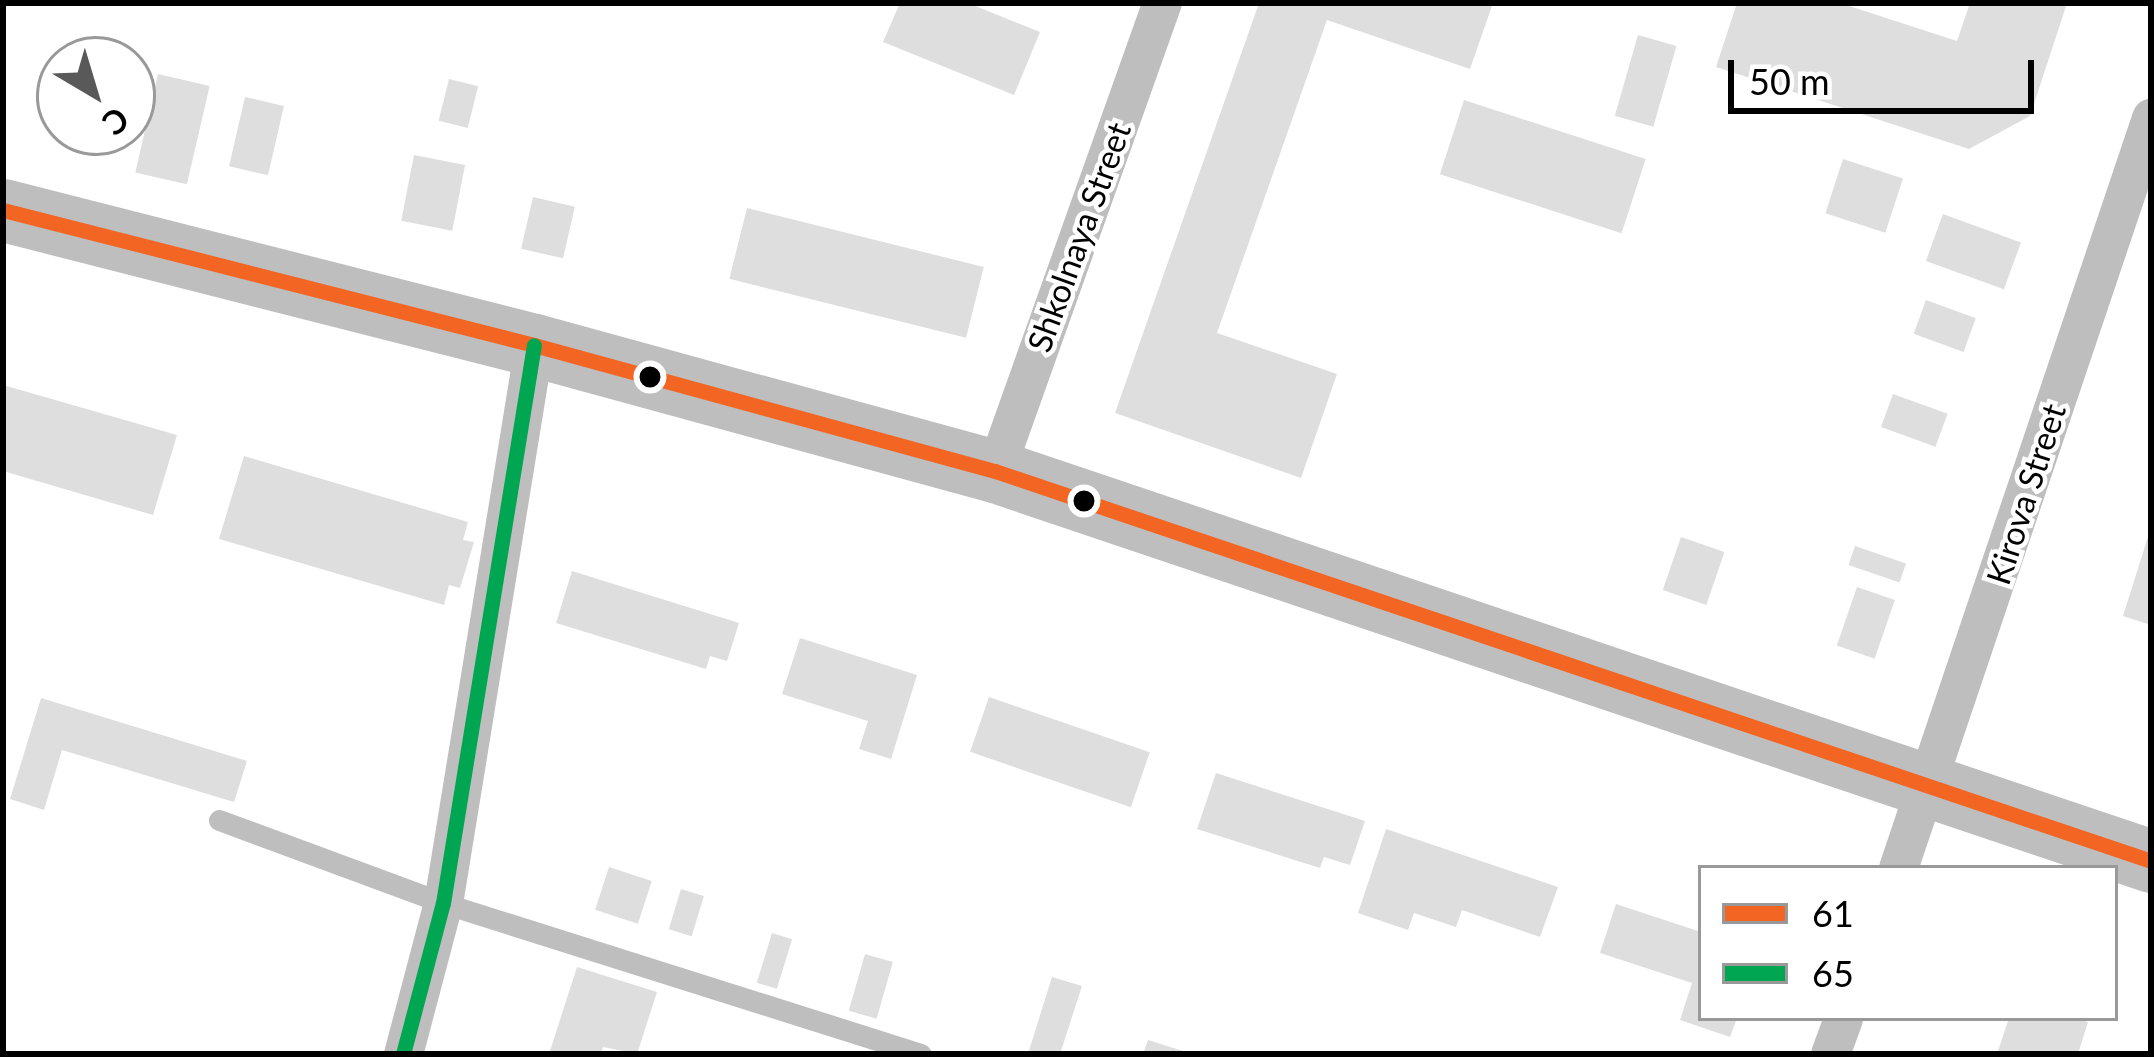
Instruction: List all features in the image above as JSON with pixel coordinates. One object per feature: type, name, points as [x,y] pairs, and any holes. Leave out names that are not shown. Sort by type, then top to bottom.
[{"type":"main road","points":[[3,210],[533,345],[995,471],[2151,861]]},
{"type":"street","name":"Shkolnaya Street","points":[[995,471],[1162,3]]},
{"type":"street","name":"Kirova Street","points":[[1899,865],[2151,118]]},
{"type":"street","points":[[403,1054],[443,903],[533,345]]},
{"type":"street","points":[[1830,1054],[1842,1021]]},
{"type":"lane","points":[[219,820],[443,903],[921,1054]]},
{"type":"building","points":[[900,3],[968,3],[1040,32],[1014,95],[883,42]]},
{"type":"building","points":[[1259,3],[1493,3],[1470,69],[1327,20],[1217,333],[1337,374],[1301,478],[1115,413]]},
{"type":"building","points":[[1737,3],[1840,3],[1957,41],[1970,3],[2067,3],[2030,116],[1969,149],[1716,67]]},
{"type":"building","points":[[1638,35],[1676,46],[1653,127],[1615,116]]},
{"type":"building","points":[[158,74],[210,86],[187,184],[135,172],[139,156],[156,156]]},
{"type":"building","points":[[449,79],[478,86],[468,128],[439,121]]},
{"type":"building","points":[[245,97],[284,106],[268,175],[229,166]]},
{"type":"building","points":[[1464,100],[1646,159],[1622,233],[1440,174]]},
{"type":"building","points":[[414,155],[465,165],[452,231],[401,221]]},
{"type":"building","points":[[1843,159],[1903,178],[1885,233],[1825,213]]},
{"type":"building","points":[[533,197],[575,207],[563,258],[521,249]]},
{"type":"building","points":[[747,208],[984,267],[966,338],[729,279]]},
{"type":"building","points":[[1943,214],[2021,242],[2004,289],[1926,261]]},
{"type":"building","points":[[1926,300],[1976,318],[1963,352],[1914,334]]},
{"type":"building","points":[[3,385],[177,435],[153,515],[3,471]]},
{"type":"building","points":[[1893,394],[1948,414],[1936,447],[1881,427]]},
{"type":"building","points":[[244,456],[468,522],[463,540],[474,542],[460,588],[449,585],[444,605],[219,539]]},
{"type":"building","points":[[2151,527],[2151,625],[2123,616]]},
{"type":"building","points":[[1681,537],[1724,552],[1706,605],[1663,590]]},
{"type":"building","points":[[1855,546],[1906,564],[1900,582],[1848,565]]},
{"type":"building","points":[[572,571],[739,623],[727,661],[710,656],[706,669],[556,623]]},
{"type":"building","points":[[1857,587],[1895,600],[1875,659],[1837,646]]},
{"type":"building","points":[[800,638],[917,675],[891,759],[859,749],[868,721],[782,694]]},
{"type":"building","points":[[989,697],[1150,752],[1131,807],[970,752]]},
{"type":"building","points":[[41,698],[247,761],[234,802],[62,750],[44,810],[10,799]]},
{"type":"building","points":[[1216,773],[1365,821],[1350,865],[1324,857],[1320,868],[1197,829]]},
{"type":"building","points":[[1386,829],[1558,887],[1540,937],[1462,910],[1456,927],[1414,913],[1408,930],[1358,913]]},
{"type":"building","points":[[609,867],[652,881],[638,924],[595,910]]},
{"type":"building","points":[[681,889],[704,896],[692,936],[669,929]]},
{"type":"building","points":[[1616,904],[1698,931],[1698,1021],[1736,1021],[1730,1037],[1680,1020],[1692,983],[1600,953]]},
{"type":"building","points":[[772,933],[792,939],[777,989],[757,983]]},
{"type":"building","points":[[865,954],[893,962],[877,1019],[849,1011]]},
{"type":"building","points":[[577,967],[657,992],[637,1054],[603,1047],[601,1054],[549,1054]]},
{"type":"building","points":[[1052,977],[1082,986],[1060,1054],[1028,1054]]},
{"type":"building","points":[[2008,1021],[2088,1022],[2078,1054],[1997,1054]]},
{"type":"building","points":[[1148,1040],[1189,1053],[1189,1054],[1143,1054]]},
{"type":"transit line","name":"61","points":[[3,210],[534,345],[995,471],[2151,861]]},
{"type":"transit line","name":"65","points":[[403,1054],[443,903],[534,345]]}]
